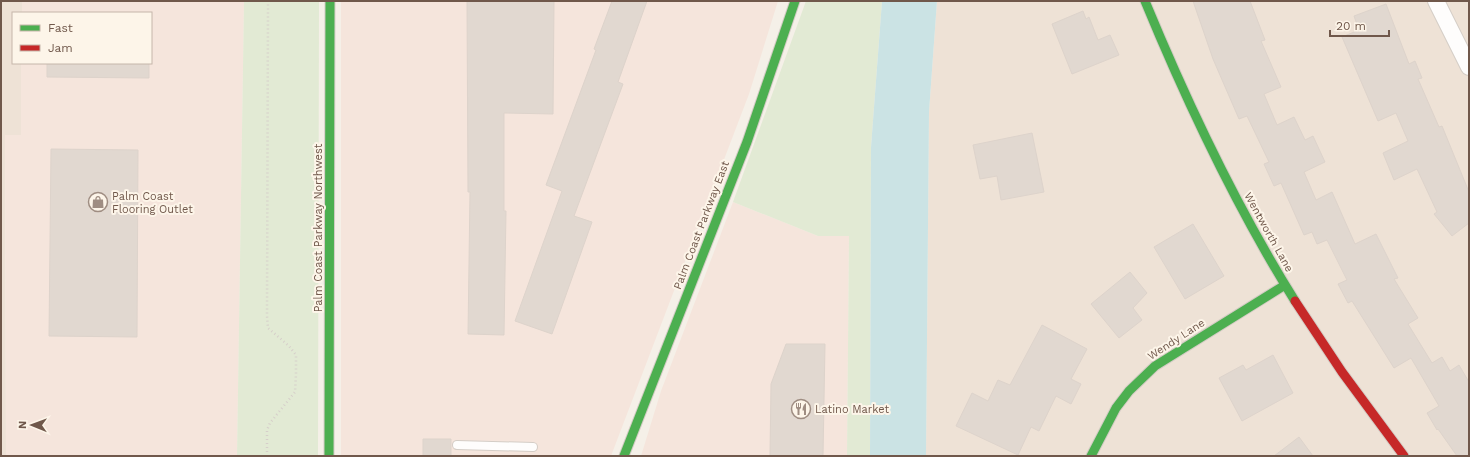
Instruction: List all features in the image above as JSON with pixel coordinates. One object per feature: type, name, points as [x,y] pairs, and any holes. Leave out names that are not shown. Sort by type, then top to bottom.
[{"type":"main road","name":"Palm Coast Parkway Northwest","points":[[330,1],[330,456]]},
{"type":"main road","name":"Palm Coast Parkway East","points":[[624,456],[747,142],[795,1]]},
{"type":"main road","name":"Wentworth Lane","points":[[1145,1],[1196,120],[1285,285],[1364,403],[1404,456]]},
{"type":"main road","name":"Wendy Lane","points":[[1091,456],[1116,408],[1129,391],[1149,372],[1170,355],[1285,285]]},
{"type":"street","points":[[1436,1],[1469,67]]},
{"type":"lane","points":[[457,445],[532,447]]},
{"type":"path","points":[[267,456],[267,430],[270,423],[295,392],[296,355],[289,346],[268,328],[267,316],[268,1]]},
{"type":"shaded area","points":[[1,1],[22,1],[22,12],[12,12],[12,64],[21,64],[21,136],[5,135],[6,456],[1,456]]},
{"type":"shaded area","points":[[22,1],[244,1],[237,456],[6,456],[5,135],[21,135],[21,64],[152,64],[152,12],[22,12]]},
{"type":"shaded area","points":[[341,1],[778,1],[749,94],[611,456],[341,456]]},
{"type":"shaded area","points":[[937,1],[1469,1],[1469,456],[926,456],[929,112]]},
{"type":"shaded area","points":[[733,202],[818,236],[849,236],[847,456],[641,456],[661,391]]},
{"type":"green space","points":[[244,1],[319,1],[318,456],[237,456]]},
{"type":"green space","points":[[806,1],[882,1],[871,147],[870,456],[847,456],[849,236],[818,236],[733,202]]},
{"type":"water","points":[[882,1],[937,1],[929,112],[926,456],[870,456],[871,147]]},
{"type":"building","points":[[467,1],[554,1],[553,114],[504,113],[504,211],[506,211],[504,335],[468,334],[470,192],[468,192]]},
{"type":"building","points":[[612,1],[647,1],[618,82],[623,84],[574,216],[592,222],[552,334],[515,321],[562,191],[546,185],[596,50],[594,49]]},
{"type":"building","points":[[1193,1],[1250,1],[1265,40],[1261,41],[1281,87],[1264,94],[1277,125],[1294,117],[1305,140],[1313,136],[1325,162],[1304,172],[1316,200],[1332,192],[1355,244],[1376,234],[1398,278],[1394,279],[1418,318],[1408,324],[1432,363],[1442,357],[1450,371],[1459,365],[1469,382],[1469,456],[1457,456],[1438,429],[1437,430],[1427,413],[1439,406],[1411,358],[1394,368],[1352,301],[1348,303],[1338,284],[1347,280],[1327,240],[1317,244],[1312,232],[1304,235],[1281,183],[1274,186],[1264,164],[1269,162],[1247,116],[1239,119],[1213,59]]},
{"type":"building","points":[[1386,4],[1409,64],[1415,61],[1422,78],[1418,79],[1439,127],[1442,126],[1469,192],[1469,223],[1452,236],[1434,214],[1437,212],[1417,169],[1394,180],[1383,153],[1408,141],[1396,113],[1378,121],[1342,37],[1359,30],[1354,16]]},
{"type":"building","points":[[1083,11],[1086,19],[1089,17],[1098,40],[1110,35],[1119,55],[1072,74],[1052,24]]},
{"type":"building","points":[[47,64],[149,64],[149,78],[47,77]]},
{"type":"building","points":[[1032,133],[1044,192],[1001,200],[997,176],[980,179],[973,145]]},
{"type":"building","points":[[51,149],[138,150],[137,337],[49,336]]},
{"type":"building","points":[[1193,224],[1224,276],[1185,299],[1154,247]]},
{"type":"building","points":[[1130,272],[1147,293],[1133,308],[1142,320],[1119,338],[1091,304]]},
{"type":"building","points":[[1042,325],[1087,349],[1071,379],[1081,384],[1071,404],[1056,396],[1039,431],[1031,427],[1018,455],[956,426],[972,393],[988,401],[998,380],[1010,385]]},
{"type":"building","points":[[786,344],[825,344],[823,456],[770,456],[771,384]]},
{"type":"building","points":[[1273,355],[1293,393],[1242,421],[1219,378],[1243,365],[1246,370]]},
{"type":"building","points":[[1299,437],[1313,456],[1274,456]]},
{"type":"building","points":[[423,439],[451,439],[451,456],[423,456]]},
{"type":"traffic: fast","points":[[329,456],[330,1]]},
{"type":"traffic: fast","points":[[624,456],[747,142],[795,1]]},
{"type":"traffic: fast","points":[[1145,1],[1178,78],[1214,154],[1252,228],[1295,301]]},
{"type":"traffic: fast","points":[[1091,456],[1116,408],[1129,391],[1155,366],[1285,285]]},
{"type":"traffic: jam","points":[[1295,301],[1342,372],[1404,456]]},
{"type":"place","name":"Palm Coast Flooring Outlet","points":[[98,202]]},
{"type":"place","name":"Latino Market","points":[[801,409]]}]
